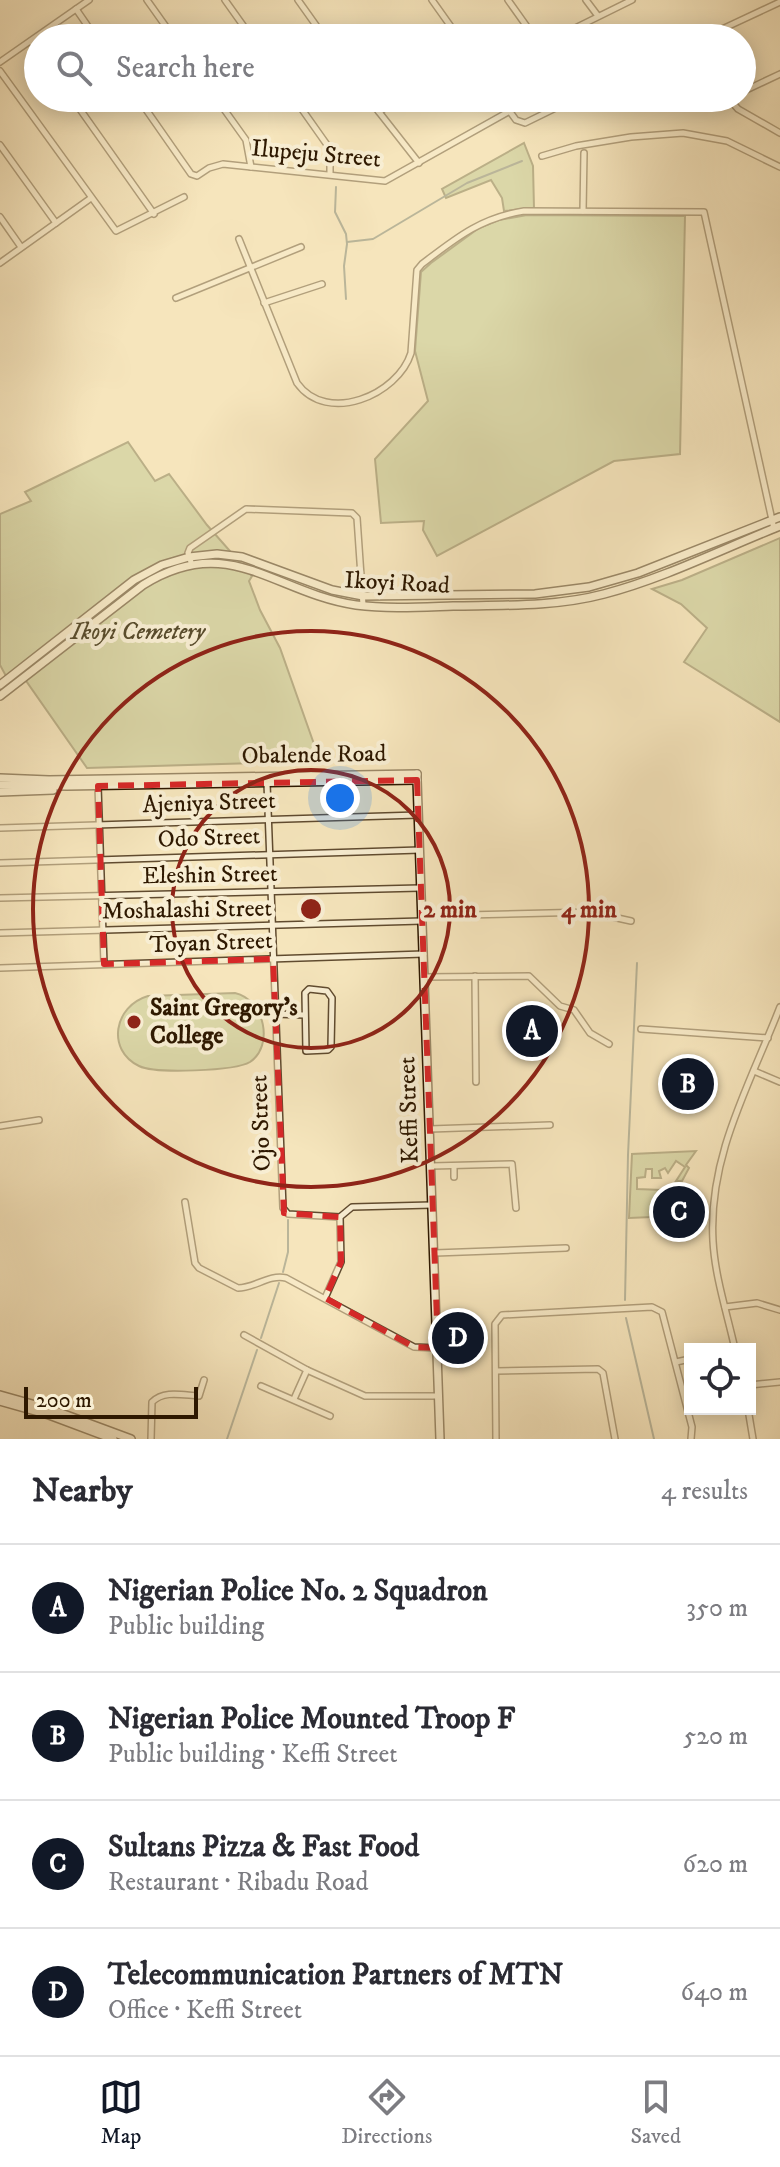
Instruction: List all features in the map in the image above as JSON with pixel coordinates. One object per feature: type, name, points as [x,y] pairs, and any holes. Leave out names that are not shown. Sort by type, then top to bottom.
[{"type":"main road","name":"Ikoyi Road","points":[[0,685],[134,580],[162,565],[217,554],[242,557],[363,601],[516,595],[589,587],[654,568],[775,525],[780,517]]},
{"type":"main road","name":"Ikoyi Road","points":[[0,696],[143,585],[190,561]]},
{"type":"main road","points":[[0,703],[16,684]]},
{"type":"main road","name":"Obalende Road","points":[[0,778],[49,780],[417,774],[417,780],[0,785]]},
{"type":"main road","name":"Keffi Street","points":[[417,780],[440,1439]]},
{"type":"main road","name":"Obalende Road","points":[[0,792],[44,792],[67,786]]},
{"type":"main road","points":[[0,1395],[50,1409],[131,1439]]},
{"type":"main road","points":[[0,1401],[113,1439]]},
{"type":"street","points":[[55,24],[89,0]]},
{"type":"street","points":[[147,0],[164,24]]},
{"type":"street","points":[[225,0],[242,24]]},
{"type":"street","points":[[298,0],[315,24]]},
{"type":"street","points":[[508,0],[525,24]]},
{"type":"street","points":[[586,0],[598,16]]},
{"type":"street","points":[[582,24],[632,0]]},
{"type":"street","points":[[434,1],[450,24]]},
{"type":"street","points":[[733,24],[780,2]]},
{"type":"street","points":[[76,9],[86,24]]},
{"type":"street","points":[[0,62],[24,46]]},
{"type":"street","points":[[0,71],[24,104]]},
{"type":"street","points":[[756,85],[780,74]]},
{"type":"street","points":[[29,112],[116,231],[184,197]]},
{"type":"street","points":[[82,112],[154,214]]},
{"type":"street","name":"Ilupeju Street","points":[[148,112],[191,174],[201,175],[216,165],[385,181],[508,112]]},
{"type":"street","points":[[226,112],[246,140],[251,167]]},
{"type":"street","points":[[304,112],[330,149],[330,174]]},
{"type":"street","points":[[379,112],[419,163]]},
{"type":"street","points":[[511,112],[520,122],[529,122],[548,112]]},
{"type":"street","points":[[743,112],[780,133]]},
{"type":"street","points":[[542,156],[576,146],[631,137],[683,133],[727,141],[780,167]]},
{"type":"street","points":[[0,145],[56,223]]},
{"type":"street","points":[[583,211],[584,153]]},
{"type":"street","points":[[0,263],[91,198]]},
{"type":"street","points":[[239,239],[300,388],[313,397],[337,404],[363,398],[389,384],[407,366],[411,353],[415,277],[422,264],[476,224],[524,211],[700,211],[706,214],[723,306],[775,525]]},
{"type":"street","points":[[0,217],[21,247]]},
{"type":"street","points":[[176,298],[301,247]]},
{"type":"street","points":[[264,303],[322,284]]},
{"type":"street","points":[[190,561],[190,548],[242,510],[260,508],[352,513],[357,518],[363,601]]},
{"type":"street","name":"Ojo Street","points":[[267,783],[283,1208],[288,1214],[340,1217]]},
{"type":"street","points":[[98,786],[104,964]]},
{"type":"street","name":"Ajeniya Street","points":[[0,828],[418,815]]},
{"type":"street","name":"Odo Street","points":[[0,863],[420,850]]},
{"type":"street","name":"Eleshin Street","points":[[0,898],[421,888]]},
{"type":"street","name":"Moshalashi Street","points":[[0,933],[272,926],[590,912],[631,921]]},
{"type":"street","name":"Toyan Street","points":[[0,968],[424,954]]},
{"type":"street","points":[[424,977],[520,975],[535,979],[560,1006],[574,1010],[590,1033],[609,1044]]},
{"type":"street","points":[[475,976],[476,1082]]},
{"type":"street","points":[[309,989],[327,991],[332,998],[331,1047],[328,1050],[306,1051],[304,1015],[305,993],[309,989]]},
{"type":"street","points":[[732,1343],[714,1256],[714,1189],[723,1145],[779,1011]]},
{"type":"street","points":[[275,1014],[304,1015]]},
{"type":"street","points":[[641,1029],[768,1038]]},
{"type":"street","points":[[754,1071],[780,1082]]},
{"type":"street","points":[[0,1126],[39,1120]]},
{"type":"street","points":[[430,1129],[550,1125]]},
{"type":"street","points":[[432,1166],[512,1164],[516,1208]]},
{"type":"street","points":[[454,1166],[454,1177]]},
{"type":"street","points":[[185,1202],[195,1263],[199,1268],[238,1288],[279,1276],[414,1347],[438,1348]]},
{"type":"street","points":[[325,1298],[341,1262],[340,1217],[352,1207],[433,1204]]},
{"type":"street","points":[[435,1253],[566,1248]]},
{"type":"street","points":[[725,1307],[757,1303],[780,1310]]},
{"type":"street","points":[[496,1439],[497,1319],[509,1314],[541,1312],[657,1309],[662,1312],[676,1362],[692,1427],[691,1439]]},
{"type":"street","points":[[244,1335],[307,1370],[365,1396],[440,1396]]},
{"type":"street","points":[[676,1362],[684,1360]]},
{"type":"street","points":[[496,1371],[598,1369],[603,1373],[615,1439]]},
{"type":"street","points":[[294,1399],[307,1370]]},
{"type":"street","points":[[151,1439],[152,1402],[155,1398],[162,1394],[199,1396],[204,1380]]},
{"type":"street","points":[[756,1384],[780,1382]]},
{"type":"street","points":[[261,1386],[330,1416]]},
{"type":"street","points":[[749,1415],[753,1439]]},
{"type":"highlighted area","points":[[417,780],[438,1348],[414,1347],[325,1298],[341,1262],[340,1217],[284,1213],[273,959],[104,964],[98,786]]},
{"type":"green space","points":[[524,143],[533,166],[534,208],[504,211],[502,198],[491,180],[446,198],[442,189]]},
{"type":"green space","points":[[527,215],[685,216],[680,454],[614,461],[437,556],[423,530],[424,521],[381,523],[375,459],[428,401],[415,351],[421,272],[479,228],[499,220]]},
{"type":"green space","name":"Ikoyi Cemetery","points":[[128,442],[155,481],[169,474],[207,525],[252,576],[249,581],[280,648],[320,761],[87,768],[17,668],[6,676],[0,665],[0,514],[31,501],[25,492]]},
{"type":"green space","points":[[780,538],[780,722],[684,662],[707,628],[681,604],[652,589],[682,580]]},
{"type":"green space","points":[[235,993],[253,1004],[263,1024],[262,1045],[250,1062],[213,1069],[161,1070],[139,1066],[122,1050],[118,1029],[122,1018],[136,1001],[148,996]]},
{"type":"green space","points":[[696,1151],[686,1165],[689,1168],[682,1181],[676,1181],[685,1167],[676,1161],[668,1173],[665,1168],[659,1171],[661,1178],[652,1178],[652,1169],[646,1169],[645,1177],[637,1178],[637,1189],[662,1190],[676,1216],[629,1218],[632,1154]]},
{"type":"waterway","points":[[347,242],[373,239],[467,183],[522,161]]},
{"type":"waterway","points":[[336,187],[335,212],[346,234],[347,244],[344,266],[346,299]]},
{"type":"waterway","points":[[625,1300],[637,963]]},
{"type":"waterway","points":[[283,1272],[288,1252],[288,1220]]},
{"type":"waterway","points":[[261,1338],[279,1283]]},
{"type":"waterway","points":[[626,1318],[654,1439]]},
{"type":"waterway","points":[[227,1439],[257,1350]]},
{"type":"place","name":"Saint Gregory's College","points":[[134,1022]]},
{"type":"place","name":"Nigerian Police No. 2 Squadron","points":[[532,1031]]},
{"type":"place","name":"Nigerian Police Mounted Troop F","points":[[688,1084]]},
{"type":"place","name":"Sultans Pizza & Fast Food","points":[[679,1212]]},
{"type":"place","name":"Telecommunication Partners of MTN","points":[[458,1338]]}]
